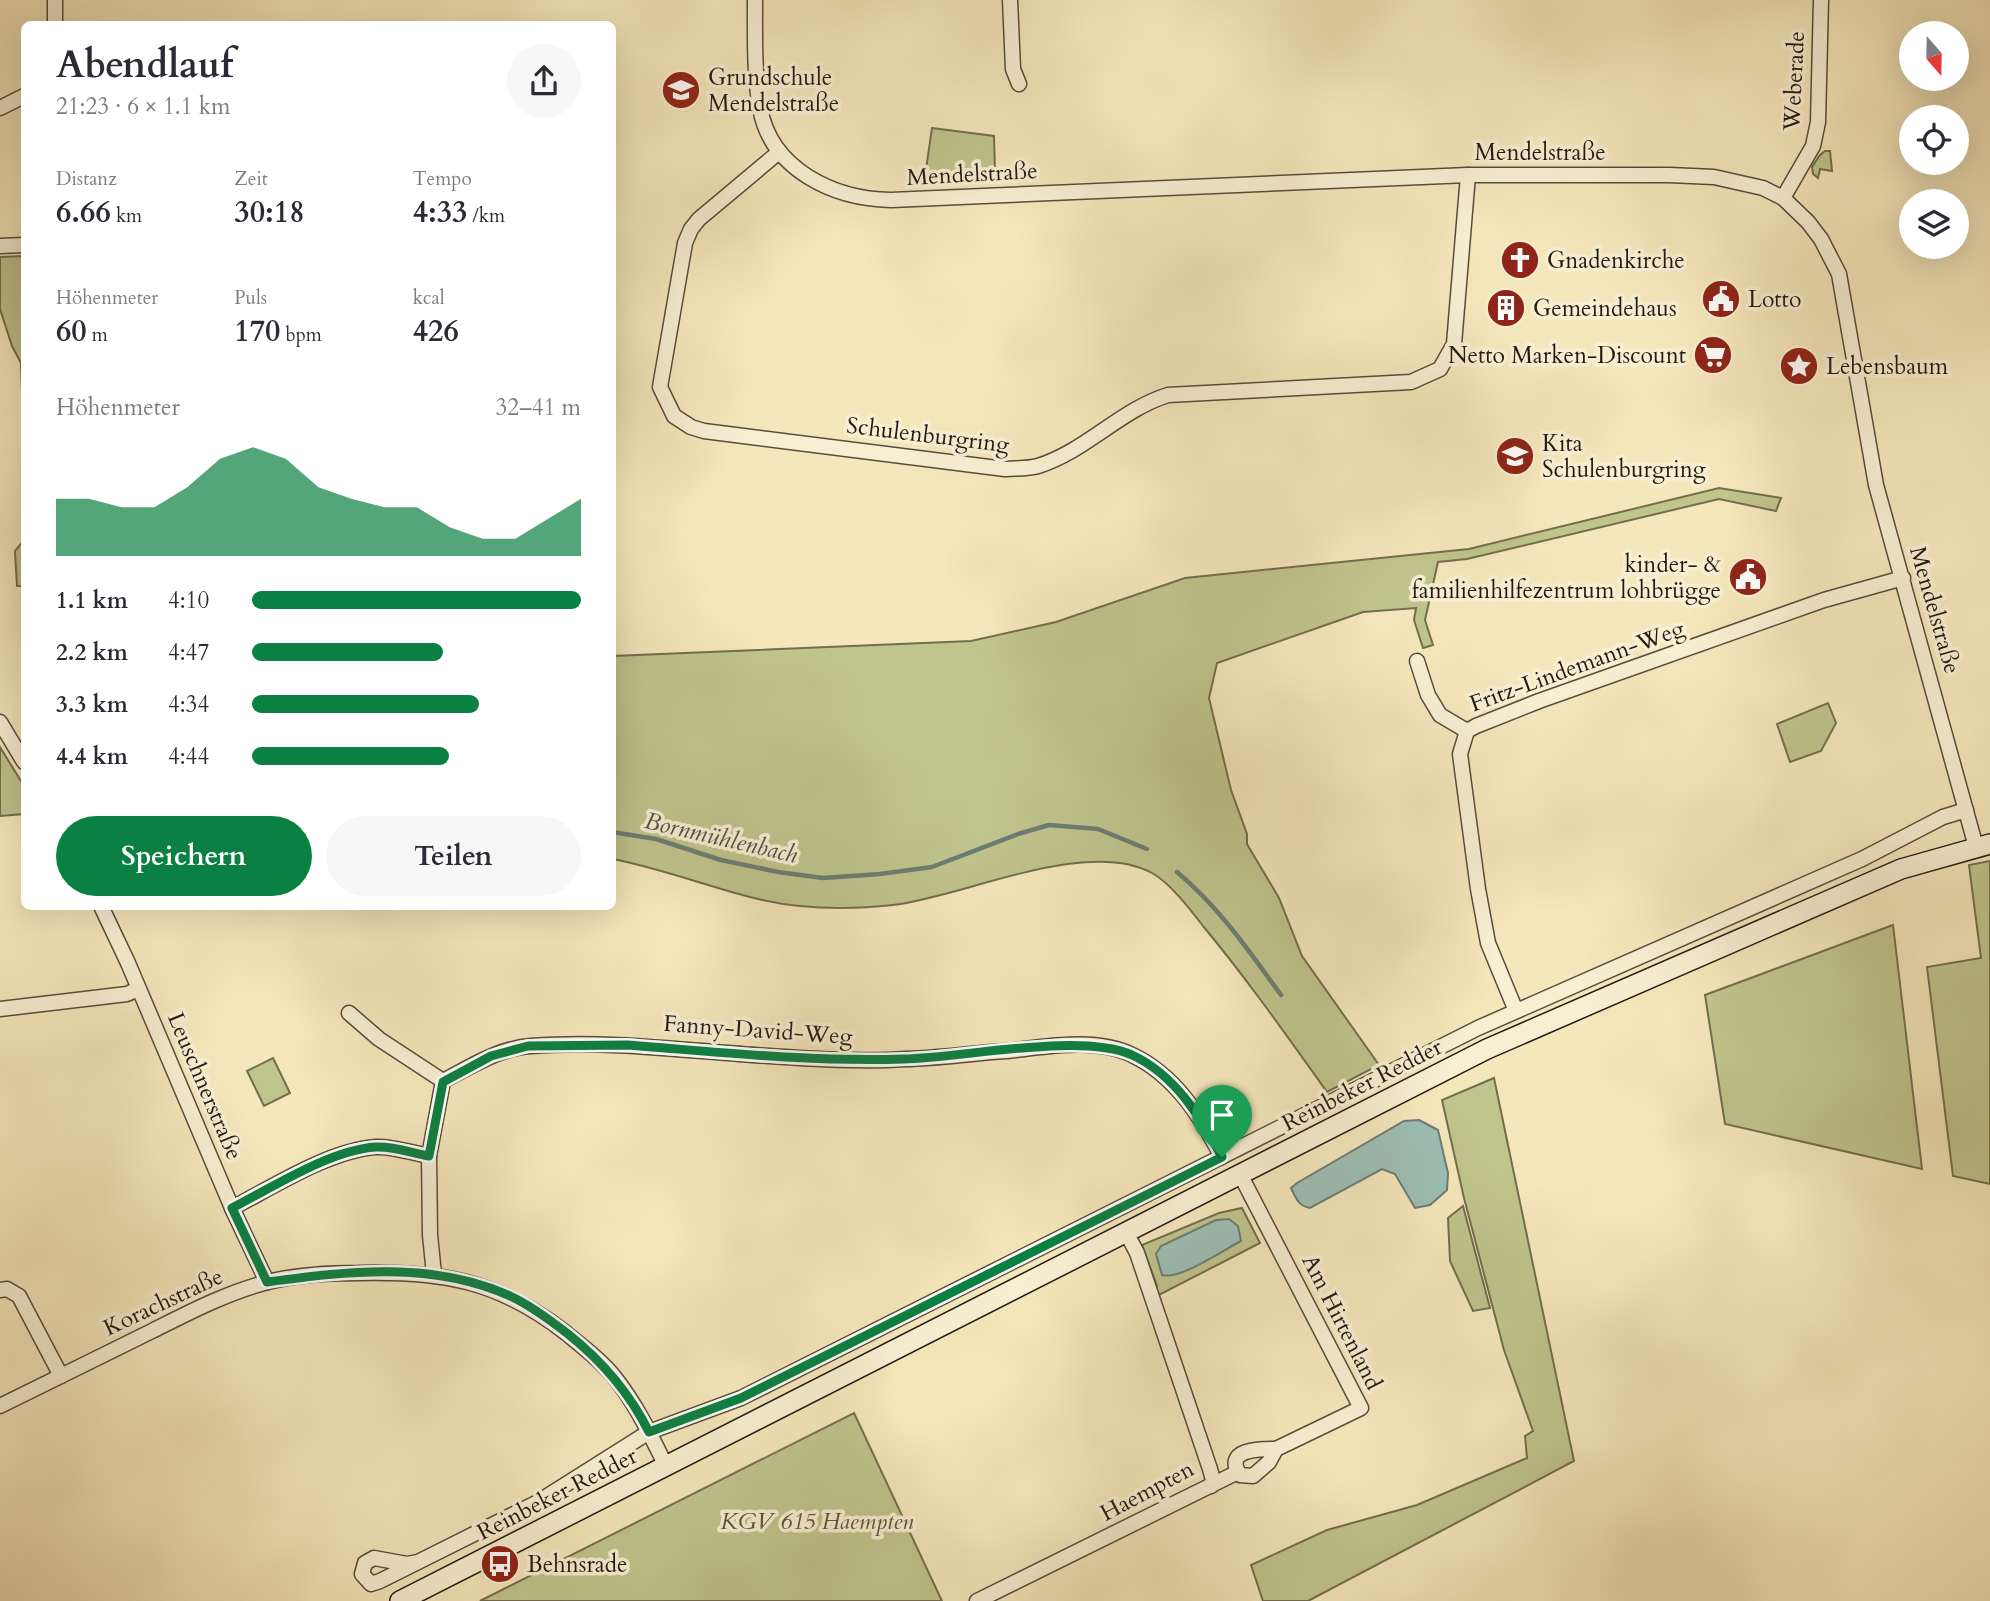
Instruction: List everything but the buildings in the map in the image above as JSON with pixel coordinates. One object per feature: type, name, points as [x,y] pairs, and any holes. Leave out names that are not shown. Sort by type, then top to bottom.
[{"type":"main road","name":"Reinbeker Redder","points":[[400,1601],[1487,1049],[1890,873],[1983,846]]},
{"type":"street","points":[[55,0],[55,21]]},
{"type":"street","name":"Mendelstraße","points":[[754,0],[760,110],[779,152],[808,178],[849,196],[873,200],[1468,175],[1669,175],[1714,177],[1763,188],[1783,198],[1821,239],[1839,274],[1876,485],[1966,810],[1983,846]]},
{"type":"street","points":[[1010,0],[1013,69],[1019,84]]},
{"type":"street","name":"Weberade","points":[[1783,198],[1813,146],[1818,122],[1821,0]]},
{"type":"street","points":[[0,108],[21,98]]},
{"type":"street","name":"Schulenburgring","points":[[779,152],[699,219],[685,243],[660,387],[674,415],[691,427],[704,431],[1006,469],[1035,467],[1061,457],[1133,411],[1168,395],[1411,382],[1440,369],[1454,344],[1468,175]]},
{"type":"street","points":[[0,246],[21,245]]},
{"type":"street","name":"Fritz-Lindemann-Weg","points":[[1516,1011],[1488,943],[1478,889],[1460,754],[1467,732],[1539,701],[1824,600],[1903,578]]},
{"type":"street","name":"Fritz-Lindemann-Weg","points":[[1417,661],[1428,695],[1440,715],[1467,732]]},
{"type":"street","points":[[0,722],[21,757]]},
{"type":"street","name":"Reinbeker Redder","points":[[418,1562],[538,1502],[649,1432],[741,1398],[1516,1011],[1862,859],[1943,817],[1966,810]]},
{"type":"street","name":"Leuschnerstraße","points":[[104,910],[232,1208],[267,1282]]},
{"type":"street","points":[[0,1009],[127,995],[138,989]]},
{"type":"street","points":[[349,1013],[379,1039],[443,1082],[429,1156],[430,1235],[434,1274]]},
{"type":"street","name":"Fanny-David-Weg","points":[[443,1082],[491,1056],[528,1046],[627,1045],[859,1060],[906,1059],[1058,1046],[1098,1046],[1132,1055],[1156,1070],[1187,1100],[1204,1122],[1222,1157]]},
{"type":"street","points":[[232,1208],[333,1157],[354,1150],[377,1146],[429,1156]]},
{"type":"street","name":"Am Hirtenland","points":[[1240,1174],[1361,1408],[1276,1449],[1247,1450],[1236,1462],[1238,1472],[1247,1477],[1253,1476],[1269,1462],[1276,1449]]},
{"type":"street","name":"Haempten","points":[[977,1601],[1211,1486],[1213,1480],[1202,1444],[1137,1252],[1126,1232]]},
{"type":"street","name":"Korachstraße","points":[[0,1406],[216,1300],[267,1282],[335,1273],[434,1274],[478,1284],[511,1296],[549,1320],[589,1352],[615,1378],[649,1432],[666,1466]]},
{"type":"street","points":[[0,1290],[7,1289],[19,1296],[61,1376]]},
{"type":"street","name":"Am Hirtenland","points":[[1211,1486],[1238,1472]]},
{"type":"green space","points":[[932,128],[994,136],[995,171],[925,176]]},
{"type":"green space","points":[[1825,151],[1830,151],[1832,171],[1820,169],[1818,178],[1813,174],[1812,167]]},
{"type":"green space","points":[[21,256],[21,363],[12,346],[0,309],[0,257]]},
{"type":"green space","points":[[1719,488],[1781,498],[1776,511],[1719,499],[1467,559],[1438,562],[1425,620],[1433,645],[1423,648],[1414,620],[1416,608],[1363,612],[1217,663],[1209,698],[1231,790],[1247,834],[1247,844],[1279,898],[1302,956],[1379,1065],[1327,1092],[1251,987],[1179,897],[1152,873],[1125,864],[1094,862],[1060,865],[922,900],[893,905],[839,908],[767,901],[616,860],[616,656],[971,641],[1056,622],[1185,578],[1469,549]]},
{"type":"green space","points":[[21,544],[21,586],[17,586],[15,551]]},
{"type":"green space","points":[[1828,703],[1836,723],[1821,751],[1790,762],[1777,724]]},
{"type":"green space","points":[[0,747],[21,781],[21,814],[0,816]]},
{"type":"green space","points":[[1990,861],[1990,1184],[1953,1176],[1927,967],[1981,958],[1969,865]]},
{"type":"green space","points":[[1893,925],[1922,1169],[1725,1124],[1705,995]]},
{"type":"green space","points":[[273,1058],[290,1093],[264,1106],[247,1071]]},
{"type":"green space","points":[[1494,1078],[1574,1461],[1308,1601],[1263,1601],[1251,1565],[1327,1530],[1417,1505],[1527,1458],[1525,1436],[1533,1431],[1504,1350],[1464,1198],[1442,1100]]},
{"type":"green space","points":[[1463,1206],[1490,1308],[1473,1311],[1450,1261],[1448,1218]]},
{"type":"green space","points":[[1242,1208],[1260,1243],[1155,1297],[1157,1286],[1142,1245],[1219,1213]]},
{"type":"green space","name":"KGV 615 Haempten","points":[[854,1413],[942,1601],[480,1601]]},
{"type":"water","points":[[1419,1120],[1438,1130],[1448,1173],[1447,1190],[1430,1205],[1415,1208],[1395,1174],[1382,1169],[1310,1208],[1296,1198],[1291,1188],[1297,1183],[1404,1121]]},
{"type":"water","points":[[1229,1219],[1238,1226],[1241,1241],[1191,1269],[1162,1275],[1156,1254],[1161,1246],[1216,1220]]},
{"type":"waterway","name":"Bornmühlenbach","points":[[616,833],[656,839],[721,860],[823,878],[932,867],[1049,825],[1098,829],[1147,849]]},
{"type":"waterway","name":"Bornmühlenbach","points":[[1177,872],[1220,915],[1281,995]]},
{"type":"place","name":"Grundschule Mendelstraße","points":[[681,90]]},
{"type":"place","name":"Gnadenkirche","points":[[1520,260]]},
{"type":"place","name":"Lotto","points":[[1721,299]]},
{"type":"place","name":"Gemeindehaus","points":[[1506,308]]},
{"type":"place","name":"Netto Marken-Discount","points":[[1713,355]]},
{"type":"place","name":"Lebensbaum","points":[[1799,366]]},
{"type":"place","name":"Kita Schulenburgring","points":[[1515,456]]},
{"type":"place","name":"kinder- & familienhilfezentrum lohbrügge","points":[[1748,577]]},
{"type":"place","name":"Behnsrade","points":[[500,1564]]},
{"type":"route","points":[[627,1045],[859,1060],[906,1059],[1058,1046],[1098,1046],[1132,1055],[1156,1070],[1187,1100],[1204,1122],[1222,1157],[741,1398],[649,1432],[615,1378],[598,1360],[549,1320],[511,1296],[478,1284],[434,1274],[335,1273],[267,1282],[232,1208],[333,1157],[354,1150],[377,1146],[429,1156],[443,1082],[491,1056],[528,1046],[627,1045]]}]
